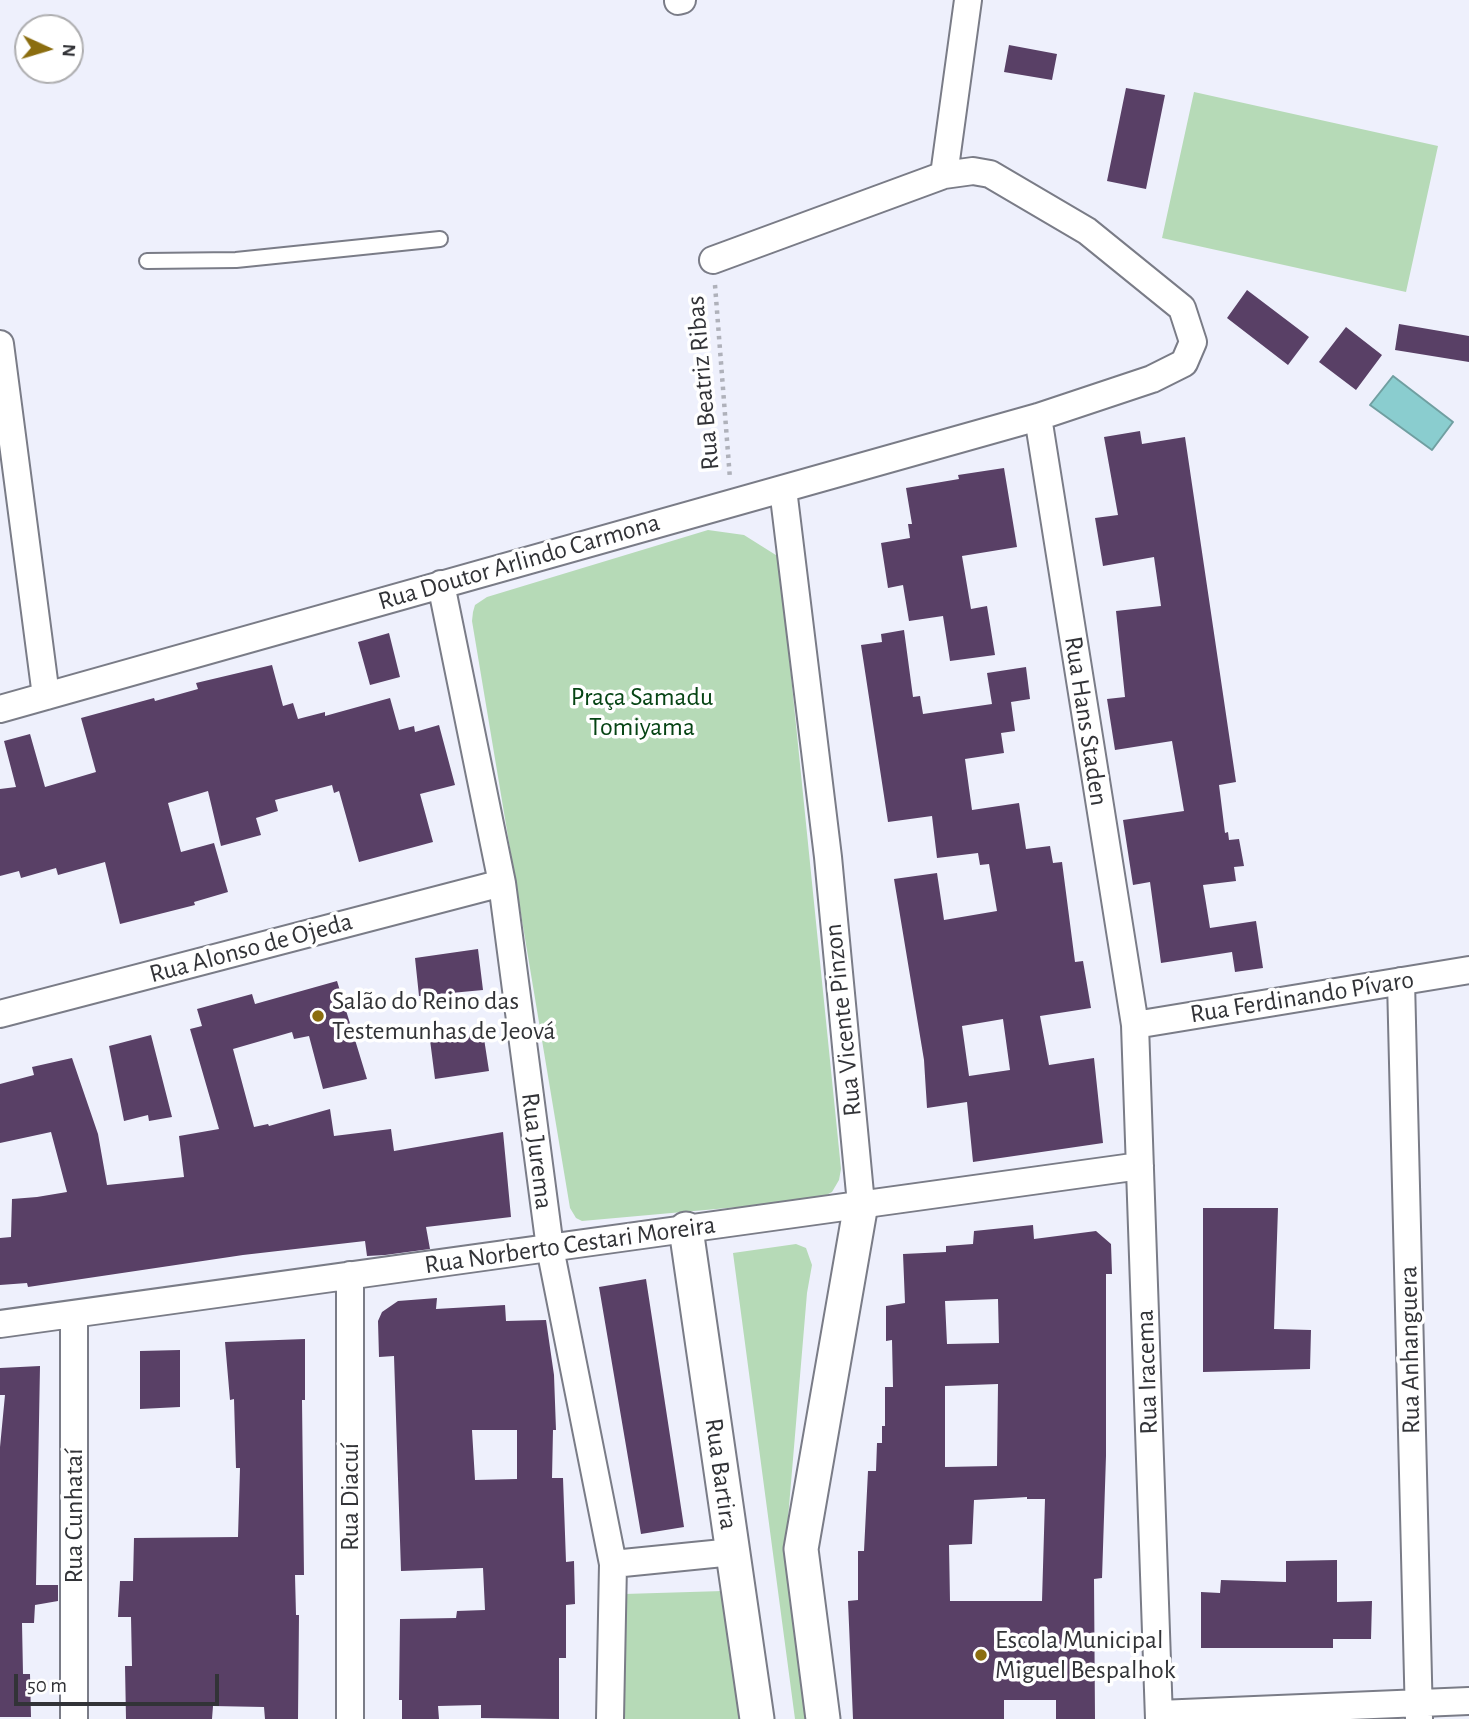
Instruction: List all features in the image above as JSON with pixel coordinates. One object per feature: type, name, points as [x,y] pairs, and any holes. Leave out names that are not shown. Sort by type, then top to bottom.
[{"type":"street","points":[[944,175],[968,0]]},
{"type":"street","name":"Rua Doutor Arlindo Carmona","points":[[0,709],[1038,417],[1152,380],[1184,363],[1193,342],[1182,308],[1087,231],[990,174],[973,171],[944,175],[713,260]]},
{"type":"street","points":[[0,344],[46,696]]},
{"type":"street","name":"Rua Hans Staden","points":[[1038,417],[1135,1025]]},
{"type":"street","name":"Rua Vicente Pinzon","points":[[783,489],[828,857],[861,1204],[801,1549],[823,1719]]},
{"type":"street","name":"Rua Jurema","points":[[441,584],[502,883],[550,1248],[613,1564],[610,1719]]},
{"type":"street","name":"Rua Alonso de Ojeda","points":[[0,1014],[502,883]]},
{"type":"street","name":"Rua Ferdinando Pívaro","points":[[1135,1025],[1469,970]]},
{"type":"street","name":"Rua Anhanguera","points":[[1401,981],[1419,1710]]},
{"type":"street","name":"Rua Iracema","points":[[1135,1025],[1159,1716]]},
{"type":"street","name":"Rua Norberto Cestari Moreira","points":[[0,1324],[1140,1166]]},
{"type":"street","name":"Rua Bartira","points":[[686,1229],[757,1719]]},
{"type":"street","name":"Rua Diacuí","points":[[350,1275],[350,1719]]},
{"type":"street","name":"Rua Cunhataí","points":[[74,1314],[74,1719]]},
{"type":"street","points":[[613,1564],[733,1552]]},
{"type":"street","points":[[1159,1716],[1419,1710],[1469,1701]]},
{"type":"lane","points":[[147,261],[236,260],[440,239]]},
{"type":"path","name":"Rua Beatriz Ribas","points":[[713,260],[732,503]]},
{"type":"green space","points":[[1194,92],[1438,146],[1406,292],[1162,238]]},
{"type":"green space","name":"Praça Samadu Tomiyama","points":[[708,530],[744,535],[779,557],[841,1169],[839,1180],[832,1192],[817,1200],[582,1221],[576,1218],[570,1208],[472,621],[473,612],[475,605],[487,597]]},
{"type":"green space","points":[[796,1244],[806,1248],[812,1265],[807,1293],[786,1542],[808,1719],[795,1719],[733,1253]]},
{"type":"green space","points":[[723,1591],[742,1719],[621,1719],[624,1594]]},
{"type":"shaded area","points":[[1393,376],[1453,422],[1432,450],[1370,405]]},
{"type":"building","points":[[1009,45],[1057,54],[1052,80],[1004,72]]},
{"type":"building","points":[[1126,88],[1165,95],[1146,189],[1107,181]]},
{"type":"building","points":[[1247,290],[1309,337],[1288,365],[1227,318]]},
{"type":"building","points":[[1399,324],[1469,336],[1469,362],[1395,350]]},
{"type":"building","points":[[1346,327],[1382,355],[1356,390],[1319,362]]},
{"type":"building","points":[[1140,431],[1142,444],[1185,437],[1236,782],[1219,785],[1225,833],[1228,832],[1229,840],[1239,839],[1244,866],[1234,867],[1236,881],[1203,885],[1210,928],[1256,921],[1263,968],[1235,972],[1232,952],[1161,963],[1150,882],[1133,885],[1123,820],[1184,811],[1172,741],[1115,750],[1107,699],[1125,697],[1116,611],[1161,606],[1154,557],[1103,566],[1095,518],[1118,515],[1104,437]]},
{"type":"building","points":[[1004,468],[1017,547],[962,556],[971,609],[987,606],[995,655],[950,661],[943,616],[909,621],[903,585],[888,588],[881,543],[910,538],[908,524],[912,524],[906,488],[959,479],[958,475]]},
{"type":"building","points":[[904,630],[913,697],[920,696],[923,714],[992,704],[987,673],[1026,667],[1030,699],[1011,702],[1015,731],[1001,733],[1004,753],[965,759],[972,810],[1019,803],[1026,849],[1050,846],[1053,863],[1062,862],[1075,962],[1083,961],[1091,1008],[1040,1016],[1049,1065],[1094,1058],[1103,1143],[973,1162],[967,1102],[927,1108],[924,1060],[894,879],[937,873],[944,920],[997,911],[989,864],[980,865],[978,853],[937,858],[932,816],[888,822],[861,645],[882,642],[881,634]],"holes":[[[1003,1019],[1010,1070],[969,1076],[962,1026]]]},
{"type":"building","points":[[389,633],[400,677],[370,685],[358,642]]},
{"type":"building","points":[[272,665],[283,706],[293,703],[298,719],[325,712],[325,716],[390,698],[399,730],[414,726],[415,732],[439,725],[455,785],[420,794],[433,842],[359,862],[339,791],[334,793],[332,785],[275,800],[278,811],[256,818],[261,835],[221,846],[208,791],[168,803],[181,852],[214,843],[228,892],[194,902],[195,905],[120,924],[105,862],[58,875],[56,868],[21,878],[19,871],[0,876],[0,789],[16,787],[4,741],[30,734],[45,787],[96,772],[81,718],[154,698],[155,701],[198,689],[196,683]]},
{"type":"building","points":[[478,949],[483,990],[419,996],[415,958]]},
{"type":"building","points":[[337,981],[367,1079],[323,1089],[309,1036],[294,1039],[292,1032],[233,1049],[254,1127],[269,1126],[330,1109],[334,1136],[391,1129],[394,1151],[503,1132],[511,1217],[426,1227],[430,1249],[385,1255],[367,1256],[365,1241],[243,1255],[28,1287],[27,1283],[0,1285],[0,1238],[11,1237],[12,1199],[67,1192],[51,1132],[0,1143],[0,1084],[34,1075],[32,1067],[72,1058],[98,1134],[107,1185],[184,1177],[179,1136],[219,1129],[190,1029],[202,1026],[197,1009],[252,994],[255,1004]]},
{"type":"building","points":[[483,1032],[489,1071],[435,1079],[430,1040]]},
{"type":"building","points":[[151,1035],[172,1117],[149,1121],[148,1115],[124,1121],[109,1046]]},
{"type":"building","points":[[1203,1208],[1278,1208],[1274,1329],[1311,1330],[1310,1369],[1203,1372]]},
{"type":"building","points":[[1033,1225],[1034,1239],[1096,1231],[1111,1244],[1112,1274],[1106,1274],[1106,1456],[1102,1578],[1094,1579],[1095,1719],[1056,1719],[1056,1700],[1004,1700],[1004,1719],[853,1719],[848,1601],[858,1600],[858,1551],[864,1551],[868,1471],[876,1471],[877,1443],[882,1443],[885,1387],[893,1387],[892,1340],[886,1341],[886,1306],[905,1303],[903,1254],[946,1252],[946,1246],[973,1244],[974,1231]],"holes":[[[998,1299],[999,1343],[947,1344],[945,1301]],[[998,1384],[997,1466],[945,1467],[945,1386]],[[1027,1497],[1045,1499],[1042,1601],[950,1601],[949,1545],[972,1544],[974,1500]]]},
{"type":"building","points":[[646,1279],[684,1527],[641,1534],[599,1287]]},
{"type":"building","points":[[437,1298],[436,1309],[505,1305],[506,1321],[546,1320],[554,1375],[556,1430],[553,1430],[552,1478],[563,1478],[566,1562],[574,1561],[575,1604],[566,1605],[566,1658],[559,1658],[559,1719],[481,1718],[481,1705],[438,1706],[439,1719],[402,1719],[402,1700],[399,1700],[400,1619],[456,1618],[457,1611],[485,1610],[483,1568],[401,1571],[394,1356],[379,1357],[378,1321],[382,1312],[398,1301]],"holes":[[[472,1430],[517,1430],[517,1479],[475,1480]]]},
{"type":"building","points":[[305,1339],[305,1400],[302,1400],[304,1575],[295,1575],[296,1615],[299,1615],[298,1719],[265,1719],[264,1707],[213,1706],[212,1719],[126,1719],[125,1666],[132,1666],[131,1617],[118,1617],[120,1581],[133,1581],[134,1538],[238,1537],[240,1468],[236,1468],[234,1399],[230,1400],[225,1342]]},
{"type":"building","points":[[180,1350],[180,1407],[140,1409],[140,1351]]},
{"type":"building","points":[[40,1366],[36,1585],[58,1585],[58,1601],[35,1605],[34,1623],[22,1623],[23,1674],[30,1674],[31,1717],[0,1717],[0,1447],[5,1395],[0,1395],[0,1368]]},
{"type":"building","points":[[1337,1560],[1337,1602],[1372,1601],[1371,1639],[1333,1639],[1333,1648],[1201,1648],[1201,1592],[1220,1593],[1221,1580],[1286,1582],[1286,1561]]},
{"type":"place","name":"Salão do Reino das Testemunhas de Jeová","points":[[318,1016]]},
{"type":"place","name":"Escola Municipal Miguel Bespalhok","points":[[981,1655]]}]
